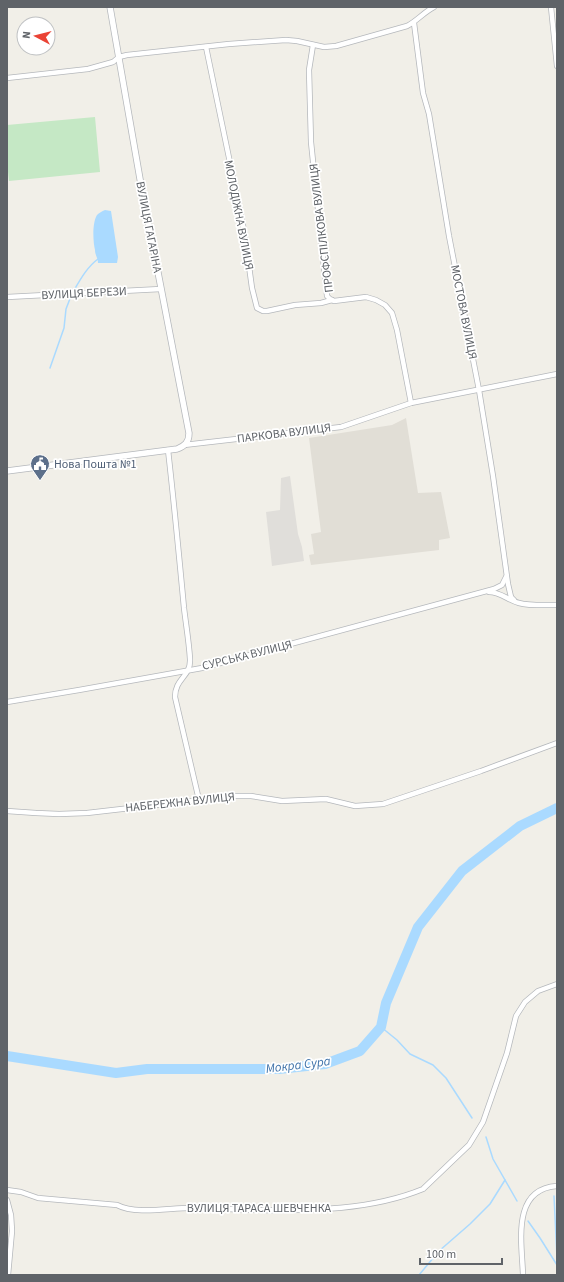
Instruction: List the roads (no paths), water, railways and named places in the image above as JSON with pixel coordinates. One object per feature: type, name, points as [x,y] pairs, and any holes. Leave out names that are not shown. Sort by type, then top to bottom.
[{"type":"street","name":"ВУЛИЦЯ ГАГАРІНА","points":[[110,7],[140,179],[189,433],[189,439],[184,445]]},
{"type":"street","points":[[7,78],[88,69],[113,62],[127,55],[206,47],[286,40],[324,47],[336,46],[407,26],[426,11],[434,7]]},
{"type":"street","points":[[550,7],[557,66]]},
{"type":"street","name":"МОСТОВА ВУЛИЦЯ","points":[[414,22],[423,93],[429,114],[449,236],[494,476],[509,591],[514,600]]},
{"type":"street","name":"ПРОФСПІЛКОВА ВУЛИЦЯ","points":[[313,45],[309,70],[311,142],[327,293],[329,298],[332,300],[366,297],[376,300],[385,305],[392,313],[397,330],[411,403]]},
{"type":"street","name":"МОЛОДІЖНА ВУЛИЦЯ","points":[[206,47],[244,230],[252,288],[257,308],[267,311],[295,305],[321,303],[332,300]]},
{"type":"street","name":"ВУЛИЦЯ БЕРЕЗИ","points":[[7,297],[161,289]]},
{"type":"street","name":"ПАРКОВА ВУЛИЦЯ","points":[[7,470],[177,449],[184,445],[341,427],[411,403],[557,374]]},
{"type":"street","points":[[168,450],[190,660],[188,670],[177,686],[176,697],[180,724],[199,800]]},
{"type":"street","name":"СУРСЬКА ВУЛИЦЯ","points":[[7,702],[202,668],[498,588],[502,585],[506,578],[506,573]]},
{"type":"street","name":"СУРСЬКА ВУЛИЦЯ","points":[[484,592],[495,592],[523,603],[557,605]]},
{"type":"street","name":"НАБЕРЕЖНА ВУЛИЦЯ","points":[[7,810],[44,814],[87,812],[235,796],[251,796],[282,801],[326,799],[355,806],[383,804],[474,774],[557,743]]},
{"type":"street","name":"ВУЛИЦЯ ТАРАСА ШЕВЧЕНКА","points":[[7,1190],[20,1192],[38,1198],[117,1206],[124,1209],[154,1210],[190,1208],[318,1210],[352,1206],[414,1193],[423,1189],[469,1145],[483,1122],[508,1053],[516,1016],[526,1002],[538,992],[557,984]]},
{"type":"street","points":[[522,1275],[522,1214],[528,1202],[537,1192],[548,1186],[557,1186]]},
{"type":"street","points":[[7,1200],[11,1215],[12,1231],[8,1275]]},
{"type":"water","points":[[105,210],[111,211],[118,257],[117,263],[98,263],[95,253],[93,238],[95,218]]},
{"type":"waterway","points":[[73,292],[87,270],[98,259]]},
{"type":"waterway","points":[[50,368],[64,328],[66,309],[71,296]]},
{"type":"waterway","name":"Мокра Сура","points":[[7,1056],[116,1073],[147,1069],[279,1069],[325,1064],[360,1051],[381,1027],[386,1003],[418,927],[462,871],[520,826],[557,808]]},
{"type":"waterway","points":[[381,1027],[397,1040],[410,1054],[433,1065],[446,1078],[472,1118]]},
{"type":"waterway","points":[[486,1137],[493,1159],[517,1201]]},
{"type":"waterway","points":[[419,1275],[439,1251],[490,1204],[505,1180]]},
{"type":"waterway","points":[[554,1196],[557,1258]]},
{"type":"waterway","points":[[528,1221],[557,1265]]},
{"type":"place","name":"Нова Пошта №1","points":[[40,481]]}]
